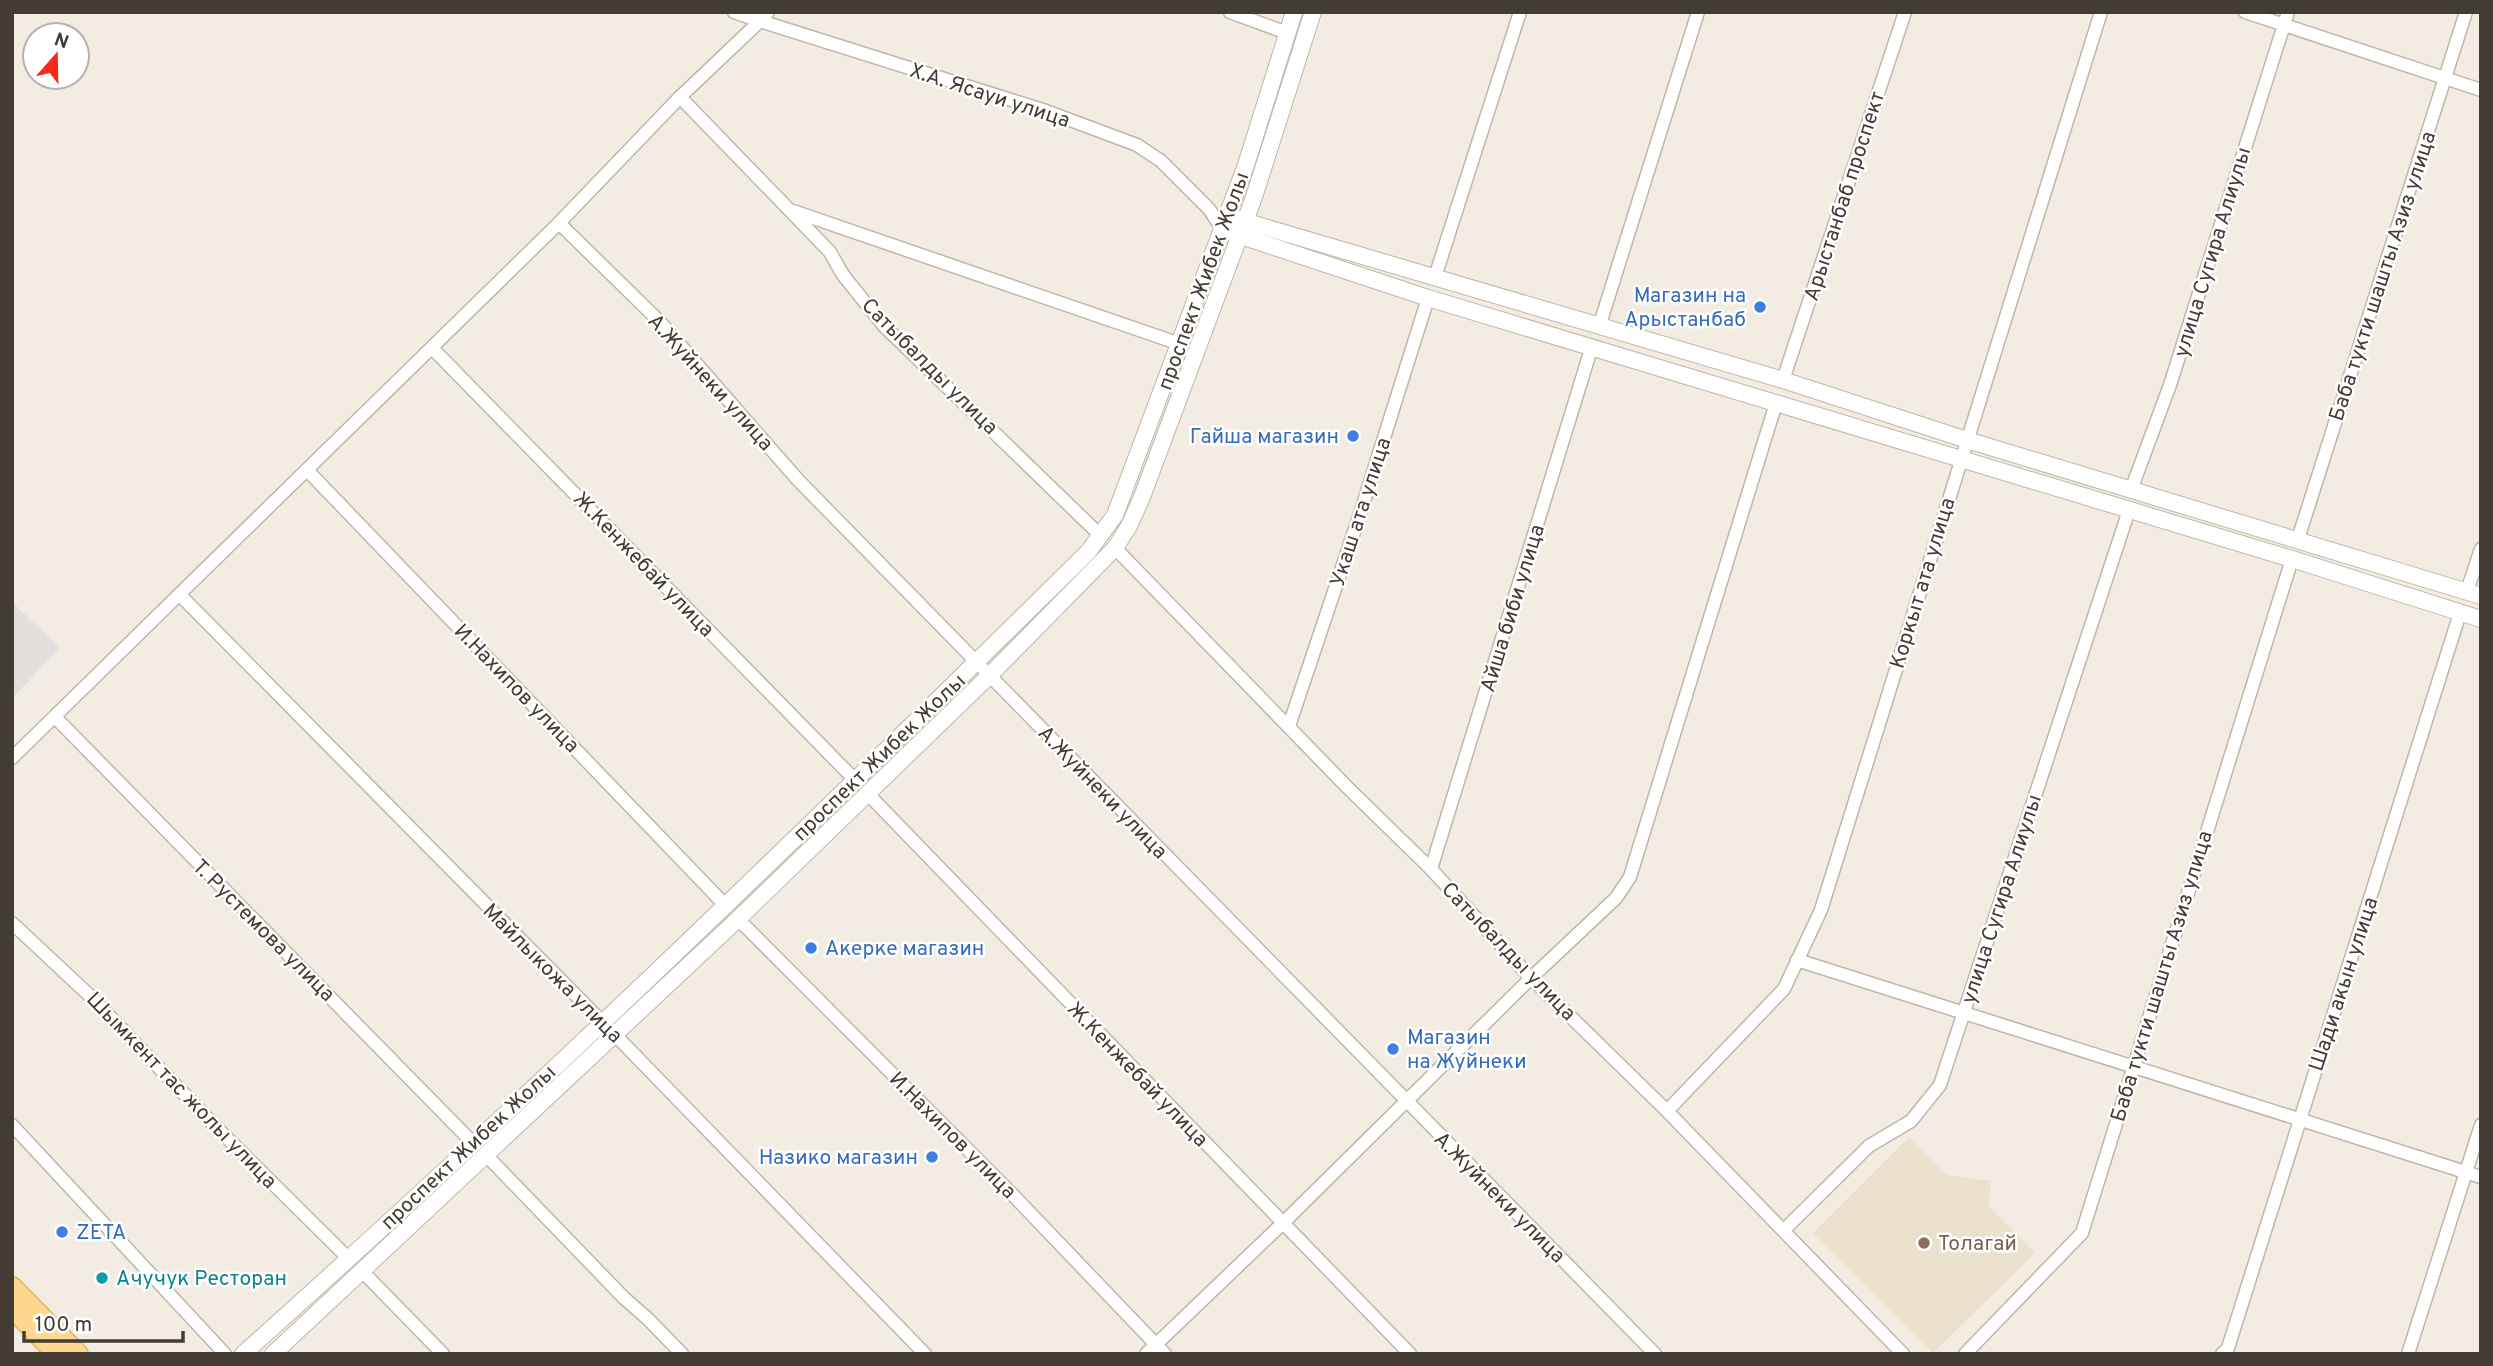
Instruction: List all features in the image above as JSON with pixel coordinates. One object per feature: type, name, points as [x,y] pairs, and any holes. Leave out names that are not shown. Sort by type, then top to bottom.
[{"type":"main road","points":[[12,1287],[78,1354]]},
{"type":"main road","points":[[12,1308],[57,1354]]},
{"type":"street","name":"Х.А. Ясауи улица","points":[[734,12],[764,16],[1046,111],[1137,145],[1161,161],[1225,223]]},
{"type":"street","points":[[1230,12],[1287,33]]},
{"type":"street","name":"проспект Жибек Жолы","points":[[273,1354],[486,1155],[726,906],[1088,552],[1101,536],[1115,516],[1225,223],[1294,12]]},
{"type":"street","name":"проспект Жибек Жолы","points":[[243,1354],[473,1143],[738,919],[990,675],[1115,548],[1142,497],[1242,229],[1313,12]]},
{"type":"street","points":[[1435,277],[1520,12]]},
{"type":"street","points":[[1599,327],[1698,12]]},
{"type":"street","name":"Арыстанбаб проспект","points":[[1783,380],[1905,12]]},
{"type":"street","name":"Коркыт ата улица","points":[[1667,1111],[1784,989],[1821,910],[2101,12]]},
{"type":"street","points":[[2245,12],[2286,18],[2481,90]]},
{"type":"street","name":"Баба тукти шашты Азиз улица","points":[[2298,539],[2466,12]]},
{"type":"street","points":[[12,758],[559,223],[680,97],[764,16]]},
{"type":"street","name":"улица Сугира Алиулы","points":[[2132,490],[2170,385],[2286,18]]},
{"type":"street","name":"Сатыбалды улица","points":[[680,97],[830,252],[843,275],[884,326],[1101,536]]},
{"type":"street","points":[[790,210],[1180,344]]},
{"type":"street","name":"А.Жуйнеки улица","points":[[559,223],[660,322],[798,480],[1655,1354]]},
{"type":"street","points":[[1225,223],[1428,298],[2481,619]]},
{"type":"street","points":[[1242,229],[1435,277],[1783,380],[1967,440],[2474,594],[2481,549]]},
{"type":"street","name":"Укаш ата улица","points":[[1289,726],[1428,298]]},
{"type":"street","name":"Айша биби улица","points":[[1432,869],[1592,346]]},
{"type":"street","name":"Ж.Кенжебай улица","points":[[432,348],[855,780]]},
{"type":"street","points":[[1156,1351],[1406,1101],[1616,898],[1630,877],[1776,403]]},
{"type":"street","name":"И.Нахипов улица","points":[[307,470],[726,906]]},
{"type":"street","name":"улица Сугира Алиулы","points":[[1784,1230],[1869,1146],[1911,1121],[1940,1085],[2129,510]]},
{"type":"street","name":"Сатыбалды улица","points":[[1115,548],[1347,788],[1432,869],[1531,978],[1667,1111],[1903,1354]]},
{"type":"street","name":"Баба тукти шашты Азиз улица","points":[[1965,1354],[2082,1233],[2291,559]]},
{"type":"street","name":"Майлыкожа улица","points":[[180,595],[925,1354]]},
{"type":"street","name":"Шади акын улица","points":[[2222,1354],[2228,1348],[2460,613]]},
{"type":"street","name":"Т. Рустемова улица","points":[[55,717],[473,1143]]},
{"type":"street","name":"Ж.Кенжебай улица","points":[[867,793],[1410,1354]]},
{"type":"street","name":"И.Нахипов улица","points":[[738,919],[1011,1193],[1156,1351]]},
{"type":"street","name":"Шымкент тас жолы улица","points":[[12,923],[89,995],[219,1130],[349,1259]]},
{"type":"street","points":[[1797,960],[2481,1177]]},
{"type":"street","points":[[12,1125],[225,1354]]},
{"type":"street","points":[[2408,1354],[2481,1125]]},
{"type":"street","points":[[486,1155],[682,1354]]},
{"type":"street","points":[[362,1270],[443,1354]]},
{"type":"shaded area","points":[[12,602],[60,648],[12,698]]},
{"type":"shaded area","name":"Толагай","points":[[1909,1137],[1947,1175],[1991,1181],[1988,1206],[2035,1253],[1933,1353],[1813,1233]]},
{"type":"place","name":"Магазин на Арыстанбаб","points":[[1760,307]]},
{"type":"place","name":"Гайша магазин","points":[[1353,436]]},
{"type":"place","name":"Акерке магазин","points":[[811,948]]},
{"type":"place","name":"Магазин на Жуйнеки","points":[[1393,1049]]},
{"type":"place","name":"Назико магазин","points":[[932,1157]]},
{"type":"place","name":"ZETA","points":[[62,1232]]},
{"type":"place","name":"Толагай","points":[[1924,1243]]},
{"type":"place","name":"Ачучук Ресторан","points":[[102,1278]]}]
